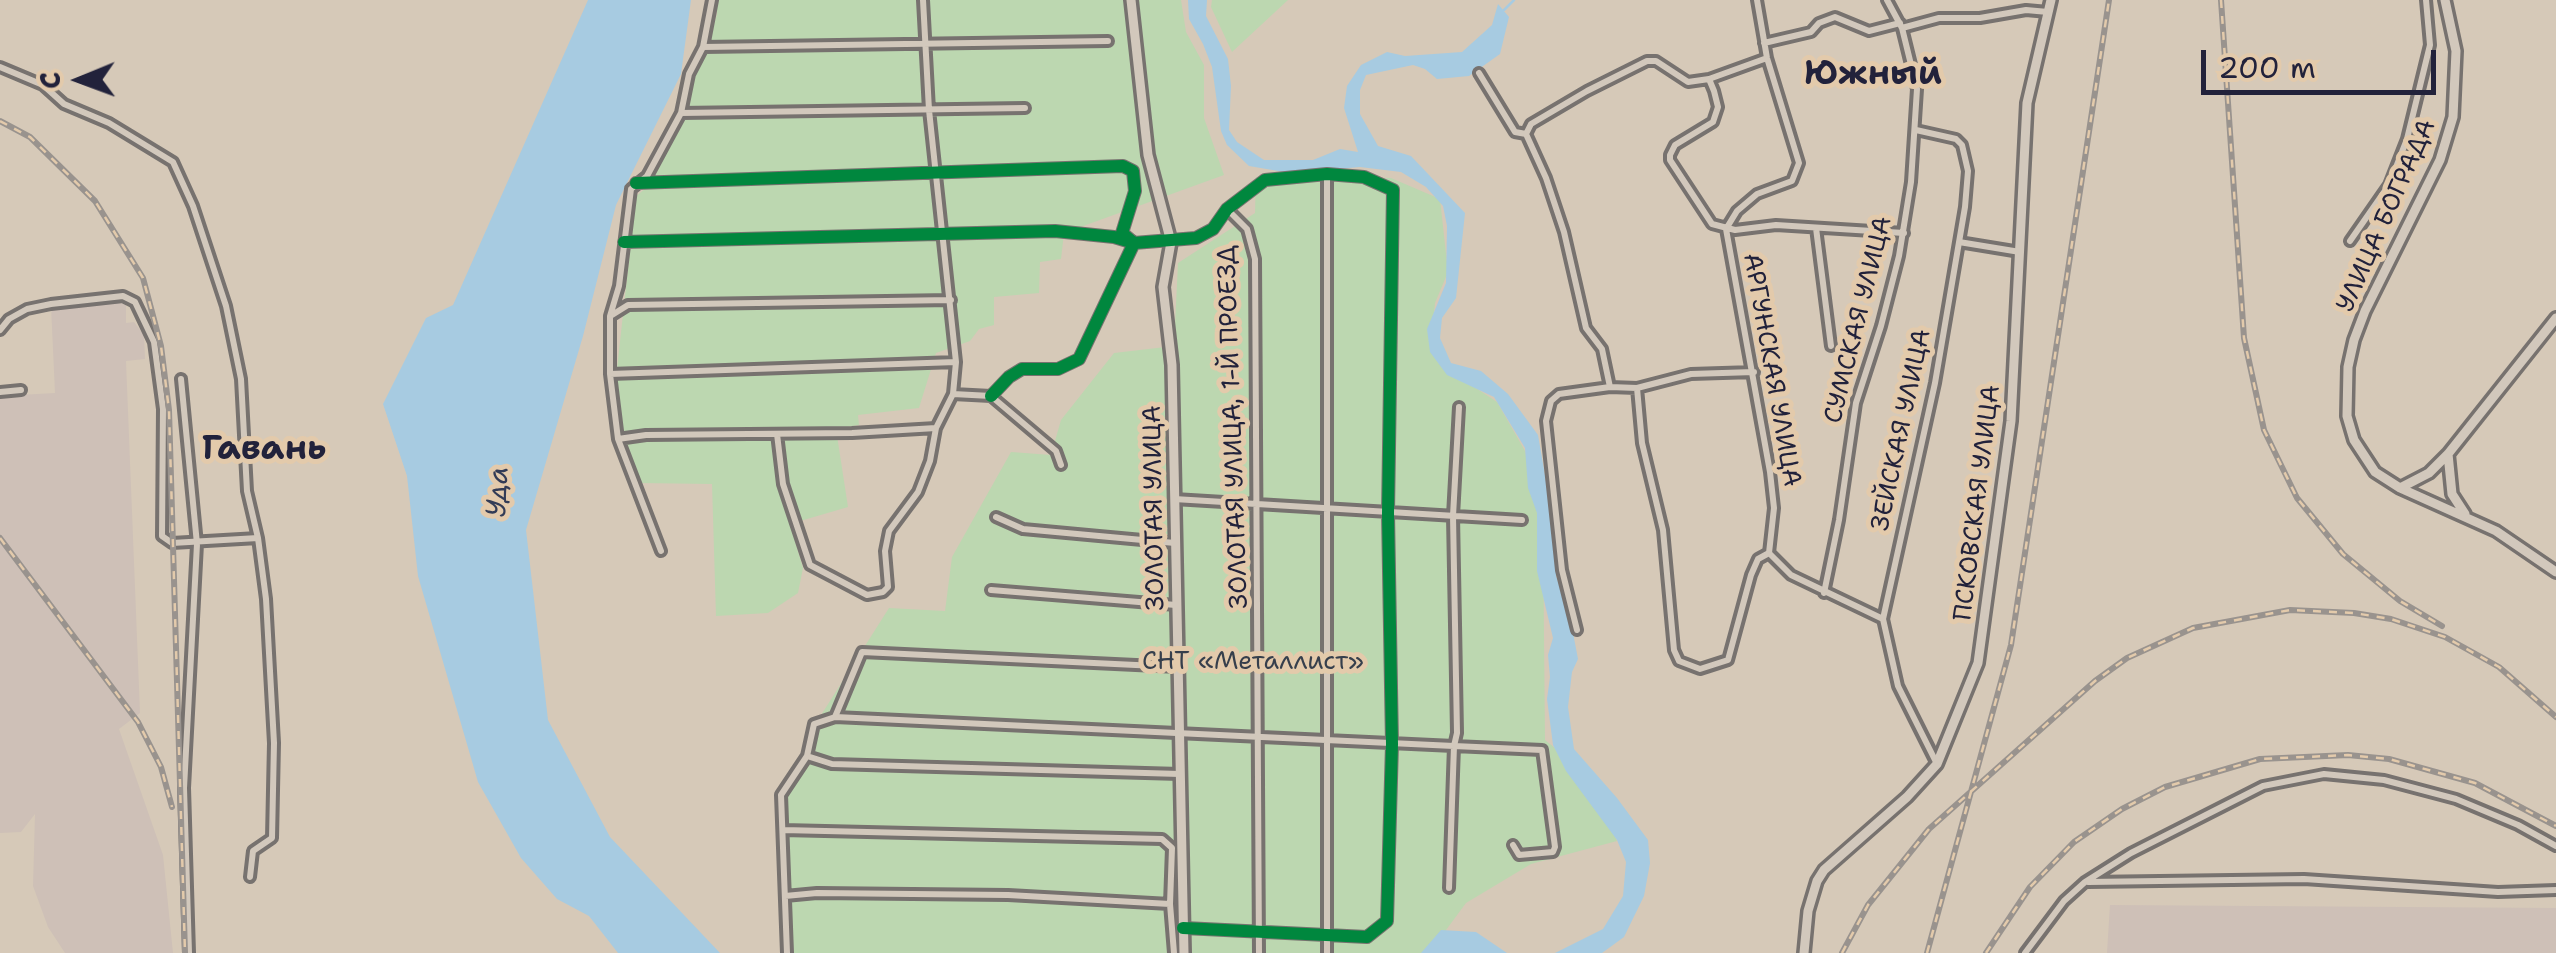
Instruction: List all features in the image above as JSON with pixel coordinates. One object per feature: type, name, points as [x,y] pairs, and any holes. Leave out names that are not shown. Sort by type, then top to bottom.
[{"type":"street","points":[[662,551],[618,439],[610,374],[610,316],[619,286],[629,199],[636,183],[648,176],[681,113],[689,74],[703,47],[712,0]]},
{"type":"street","points":[[776,434],[783,484],[810,565],[867,594],[883,592],[888,587],[885,552],[889,530],[918,492],[930,461],[936,428],[953,394],[956,362],[929,110],[923,0]]},
{"type":"street","points":[[1132,0],[1148,155],[1171,242]]},
{"type":"street","name":"АРГУНСКАЯ УЛИЦА","points":[[1757,0],[1767,58],[1799,170],[1792,181],[1756,194],[1737,211],[1726,229],[1754,372],[1774,508],[1769,553]]},
{"type":"street","name":"СУМСКАЯ УЛИЦА","points":[[1824,594],[1856,402],[1881,326],[1904,233],[1916,130],[1917,89],[1900,26],[1886,0]]},
{"type":"street","name":"ПСКОВСКАЯ УЛИЦА","points":[[1804,953],[1812,895],[1824,870],[1907,798],[1936,764],[1978,663],[2011,421],[2027,103],[2052,0]]},
{"type":"street","points":[[2350,241],[2389,185],[2400,160],[2427,68],[2427,4],[2446,3]]},
{"type":"street","name":"УЛИЦА БОГРАДА","points":[[2446,3],[2456,51],[2454,117],[2440,160],[2365,311],[2348,368],[2347,416],[2354,440],[2375,472],[2400,488],[2496,530],[2556,572]]},
{"type":"street","points":[[1764,43],[1811,32],[1819,23],[1835,17],[1869,31],[1940,18],[1980,18],[2026,10],[2048,12]]},
{"type":"street","points":[[703,47],[1108,41]]},
{"type":"street","points":[[1526,134],[1531,124],[1647,62],[1663,63],[1676,77],[1688,82],[1709,79],[1767,58]]},
{"type":"street","points":[[0,67],[43,85],[64,104],[109,123],[173,162],[226,306],[241,379],[246,491],[258,538],[266,599],[274,743],[273,828],[267,844],[253,852],[250,877]]},
{"type":"street","points":[[1479,73],[1515,132],[1526,134]]},
{"type":"street","points":[[1709,79],[1717,115],[1713,122],[1675,145],[1670,160],[1712,224],[1726,229],[1776,225],[1904,233]]},
{"type":"street","points":[[681,113],[1025,108]]},
{"type":"street","name":"ЗЕЙСКАЯ УЛИЦА","points":[[1916,130],[1946,135],[1962,145],[1968,171],[1936,384],[1883,619],[1898,686],[1936,764]]},
{"type":"street","points":[[1526,134],[1546,178],[1564,232],[1586,328],[1602,349],[1610,386]]},
{"type":"street","points":[[636,183],[1128,167],[1133,171],[1134,191],[1122,232],[1134,243]]},
{"type":"street","points":[[624,242],[1055,231],[1114,236],[1134,243],[1171,242],[1196,238],[1213,229],[1227,209],[1265,180],[1327,174],[1364,176],[1393,190],[1388,513],[1392,744],[1387,921],[1366,936],[1183,928]]},
{"type":"street","points":[[1326,953],[1327,174]]},
{"type":"street","name":"ЗОЛОТАЯ УЛИЦА, 1-Й ПРОЕЗД","points":[[1227,209],[1243,222],[1254,244],[1259,953]]},
{"type":"street","points":[[1816,228],[1832,346]]},
{"type":"street","name":"ЗОЛОТАЯ УЛИЦА","points":[[1171,242],[1164,287],[1172,366],[1184,953]]},
{"type":"street","points":[[1959,242],[2020,252]]},
{"type":"street","points":[[990,396],[1022,368],[1058,369],[1079,359],[1134,243]]},
{"type":"street","points":[[0,330],[27,309],[123,296],[134,302],[154,342],[160,392],[162,536],[172,543],[198,544],[258,538]]},
{"type":"street","points":[[610,316],[628,306],[951,300]]},
{"type":"street","points":[[2400,488],[2429,473],[2448,454],[2556,318]]},
{"type":"street","points":[[610,374],[956,362]]},
{"type":"street","points":[[1577,630],[1562,570],[1546,421],[1551,401],[1558,394],[1610,386],[1636,388],[1691,374],[1754,372]]},
{"type":"street","points":[[181,379],[198,544],[184,788],[190,953]]},
{"type":"street","points":[[1636,388],[1642,443],[1663,530],[1674,650],[1679,661],[1700,669],[1728,660],[1751,575],[1760,556],[1769,553],[1791,576],[1883,619]]},
{"type":"street","points":[[0,392],[21,390]]},
{"type":"street","points":[[953,394],[990,396],[1056,451],[1061,465]]},
{"type":"street","points":[[1449,888],[1457,733],[1453,516],[1458,407]]},
{"type":"street","points":[[618,439],[646,435],[936,428]]},
{"type":"street","points":[[2448,454],[2452,494],[2466,516]]},
{"type":"street","points":[[1174,498],[1522,520]]},
{"type":"street","points":[[996,517],[1023,530],[1175,543]]},
{"type":"street","points":[[991,590],[1176,606]]},
{"type":"street","points":[[835,717],[862,652],[1178,667]]},
{"type":"street","points":[[787,953],[781,795],[807,756],[814,724],[835,717],[1542,750],[1555,848],[1548,853],[1519,856],[1514,845]]},
{"type":"street","points":[[807,756],[832,764],[1180,774]]},
{"type":"street","points":[[2025,953],[2064,901],[2085,882],[2190,821],[2263,786],[2324,774],[2384,780],[2456,799],[2556,846]]},
{"type":"street","points":[[782,830],[1162,839],[1172,848],[1170,906],[1174,953]]},
{"type":"street","points":[[2085,882],[2304,878],[2498,892],[2556,890]]},
{"type":"street","points":[[785,896],[1008,895],[1182,909]]},
{"type":"shaded area","points":[[126,302],[126,323],[134,322],[144,335],[145,359],[126,361],[140,713],[119,729],[163,855],[173,953],[65,953],[48,927],[33,886],[35,814],[21,832],[0,833],[0,396],[55,393],[51,306]]},
{"type":"shaded area","points":[[2110,905],[2556,908],[2556,953],[2107,953]]},
{"type":"green space","points":[[717,0],[1181,0],[1186,32],[1204,65],[1204,118],[1224,175],[1064,233],[1061,259],[1040,262],[1039,293],[994,297],[994,325],[979,329],[970,341],[936,353],[919,408],[858,415],[859,425],[836,429],[848,507],[790,524],[803,568],[798,593],[768,613],[716,616],[712,484],[638,483],[617,429],[616,378],[636,196],[645,189],[684,118],[692,76],[706,51],[717,14]]},
{"type":"green space","points":[[1212,0],[1288,0],[1232,52],[1211,7]]},
{"type":"green space","name":"СНТ «Металлист»","points":[[1256,177],[1391,178],[1440,199],[1448,272],[1435,303],[1431,341],[1462,379],[1497,402],[1525,451],[1543,531],[1545,740],[1560,752],[1600,803],[1617,841],[1531,864],[1466,903],[1429,953],[788,953],[781,807],[816,723],[889,608],[945,611],[952,557],[1011,452],[1051,455],[1061,420],[1114,353],[1174,346],[1178,263],[1255,213]]},
{"type":"water","name":"Уда","points":[[588,0],[691,0],[681,74],[616,205],[583,336],[526,530],[548,720],[610,837],[720,953],[618,953],[589,916],[557,899],[521,858],[478,782],[418,576],[407,476],[383,404],[426,318],[453,305]]},
{"type":"water","points":[[1188,0],[1207,0],[1206,16],[1228,59],[1229,130],[1237,142],[1264,160],[1313,160],[1340,149],[1358,152],[1344,108],[1347,86],[1361,65],[1387,52],[1405,56],[1462,52],[1492,25],[1498,4],[1509,17],[1500,54],[1469,76],[1437,79],[1413,65],[1366,75],[1360,90],[1360,114],[1378,146],[1411,156],[1465,213],[1456,298],[1442,318],[1440,338],[1451,363],[1481,371],[1508,394],[1538,435],[1556,539],[1556,576],[1569,612],[1578,659],[1572,672],[1568,707],[1574,749],[1648,840],[1650,863],[1644,896],[1624,937],[1602,953],[1555,953],[1603,929],[1623,896],[1626,862],[1617,840],[1566,771],[1553,745],[1547,699],[1548,655],[1553,638],[1537,571],[1537,513],[1528,488],[1525,448],[1494,397],[1447,375],[1430,352],[1427,329],[1446,283],[1447,226],[1443,206],[1426,187],[1401,172],[1360,167],[1290,173],[1249,166],[1227,145],[1221,131],[1212,67],[1189,19]]},
{"type":"water","points":[[1441,930],[1476,932],[1507,953],[1421,953]]},
{"type":"waterway","points":[[1504,10],[1514,0]]},
{"type":"railway","points":[[1927,953],[2011,645],[2109,0]]},
{"type":"railway","points":[[2221,0],[2244,338],[2264,430],[2297,498],[2343,554],[2400,601],[2442,626]]},
{"type":"railway","points":[[0,121],[30,137],[95,201],[143,278],[161,346],[169,410],[185,953]]},
{"type":"railway","points":[[0,538],[138,722],[161,767],[172,807]]},
{"type":"railway","points":[[1842,953],[1868,905],[1929,829],[2095,681],[2127,658],[2193,628],[2290,610],[2391,619],[2445,637],[2499,667],[2556,717]]},
{"type":"railway","points":[[1986,953],[2030,887],[2074,842],[2122,809],[2165,787],[2260,759],[2348,755],[2389,759],[2475,783],[2556,826]]},
{"type":"cycle path","points":[[624,242],[1055,231],[1134,243],[1122,233],[1135,191],[1133,171],[1123,166],[636,183]]},
{"type":"cycle path","points":[[991,396],[1022,369],[1058,369],[1079,359],[1134,243],[1196,238],[1213,229],[1227,209],[1265,180],[1327,174],[1364,177],[1393,190],[1388,513],[1392,744],[1387,921],[1367,937],[1183,928]]},
{"type":"district","name":"Южный","points":[[1873,75]]},
{"type":"district","name":"Гавань","points":[[264,450]]}]
